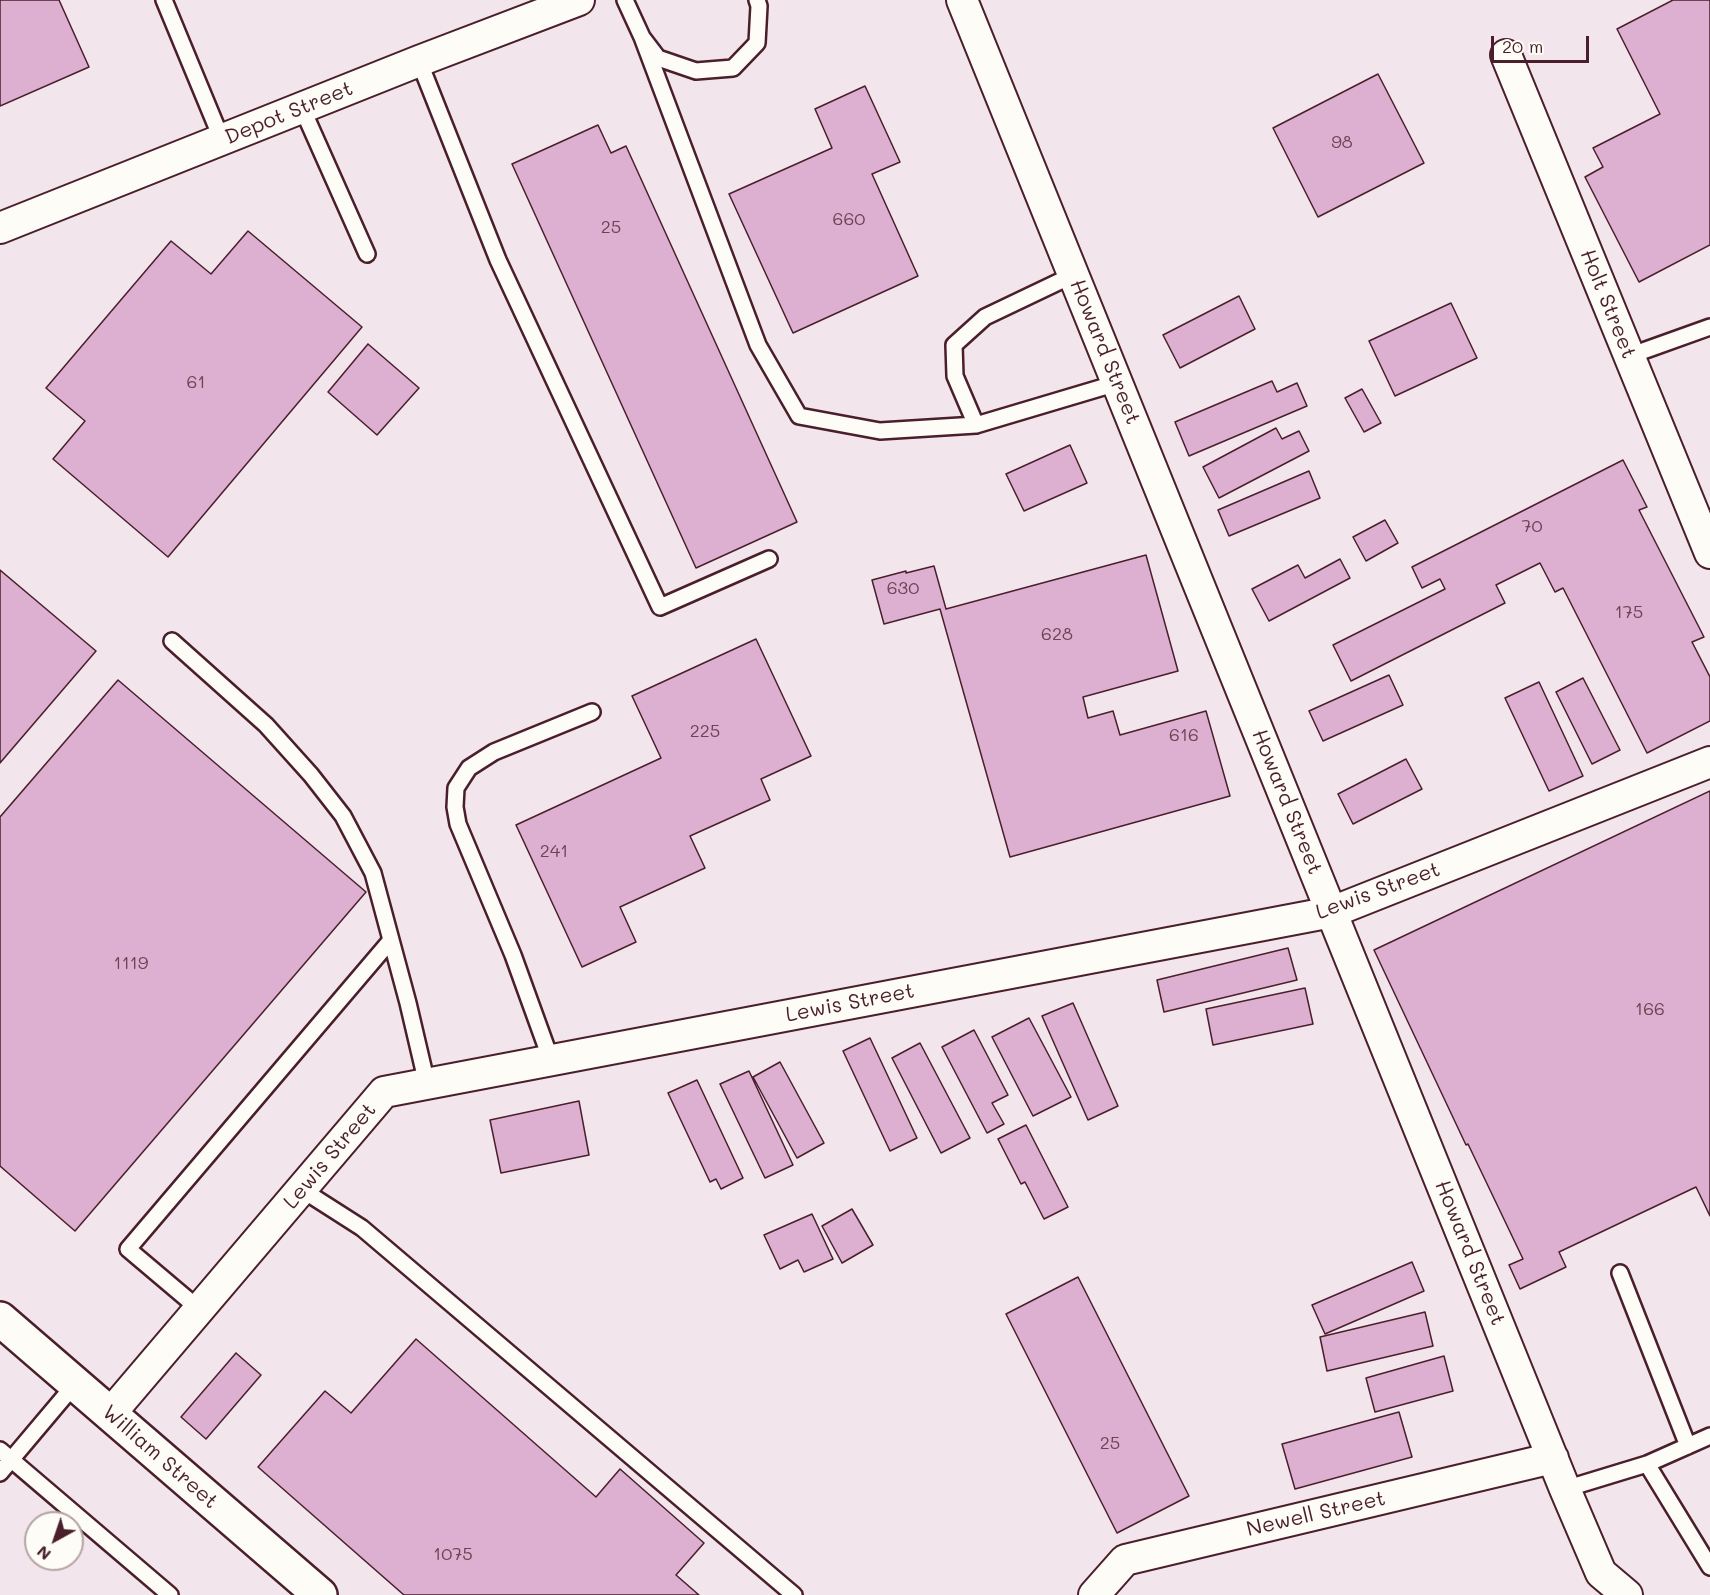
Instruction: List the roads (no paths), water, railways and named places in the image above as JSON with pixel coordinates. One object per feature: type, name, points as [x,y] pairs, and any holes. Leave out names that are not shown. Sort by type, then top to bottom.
[{"type":"main road","name":"William Street","points":[[0,1319],[320,1595]]},
{"type":"street","name":"Depot Street","points":[[0,228],[419,61],[579,0]]},
{"type":"street","name":"Howard Street","points":[[962,0],[1553,1458],[1601,1573],[1626,1595]]},
{"type":"street","name":"Holt Street","points":[[1506,55],[1710,553]]},
{"type":"street","name":"Lewis Street","points":[[110,1414],[384,1092],[1332,912],[1710,762]]},
{"type":"street","name":"Newell Street","points":[[1094,1595],[1125,1560],[1553,1458]]},
{"type":"lane","points":[[164,0],[222,140]]},
{"type":"lane","points":[[625,0],[642,37],[758,345],[799,416],[880,430],[976,425],[1117,382]]},
{"type":"lane","points":[[642,37],[658,58],[696,71],[733,68],[757,44],[759,6],[757,0]]},
{"type":"lane","points":[[419,61],[498,260],[660,607],[769,559]]},
{"type":"lane","points":[[302,108],[367,254]]},
{"type":"lane","points":[[976,425],[955,376],[954,345],[985,317],[1073,275]]},
{"type":"lane","points":[[1629,356],[1710,327]]},
{"type":"lane","points":[[172,641],[266,725],[311,775],[342,816],[373,873],[427,1084]]},
{"type":"lane","points":[[551,1060],[513,955],[458,824],[455,807],[456,788],[469,768],[494,752],[592,712]]},
{"type":"lane","points":[[199,1309],[128,1249],[391,940]]},
{"type":"lane","points":[[301,1189],[362,1228],[794,1595]]},
{"type":"lane","points":[[1620,1273],[1688,1446]]},
{"type":"lane","points":[[0,1473],[6,1454],[75,1384]]},
{"type":"lane","points":[[1566,1489],[1647,1464],[1710,1436]]},
{"type":"lane","points":[[6,1454],[170,1595]]},
{"type":"lane","points":[[1647,1464],[1710,1567]]}]
